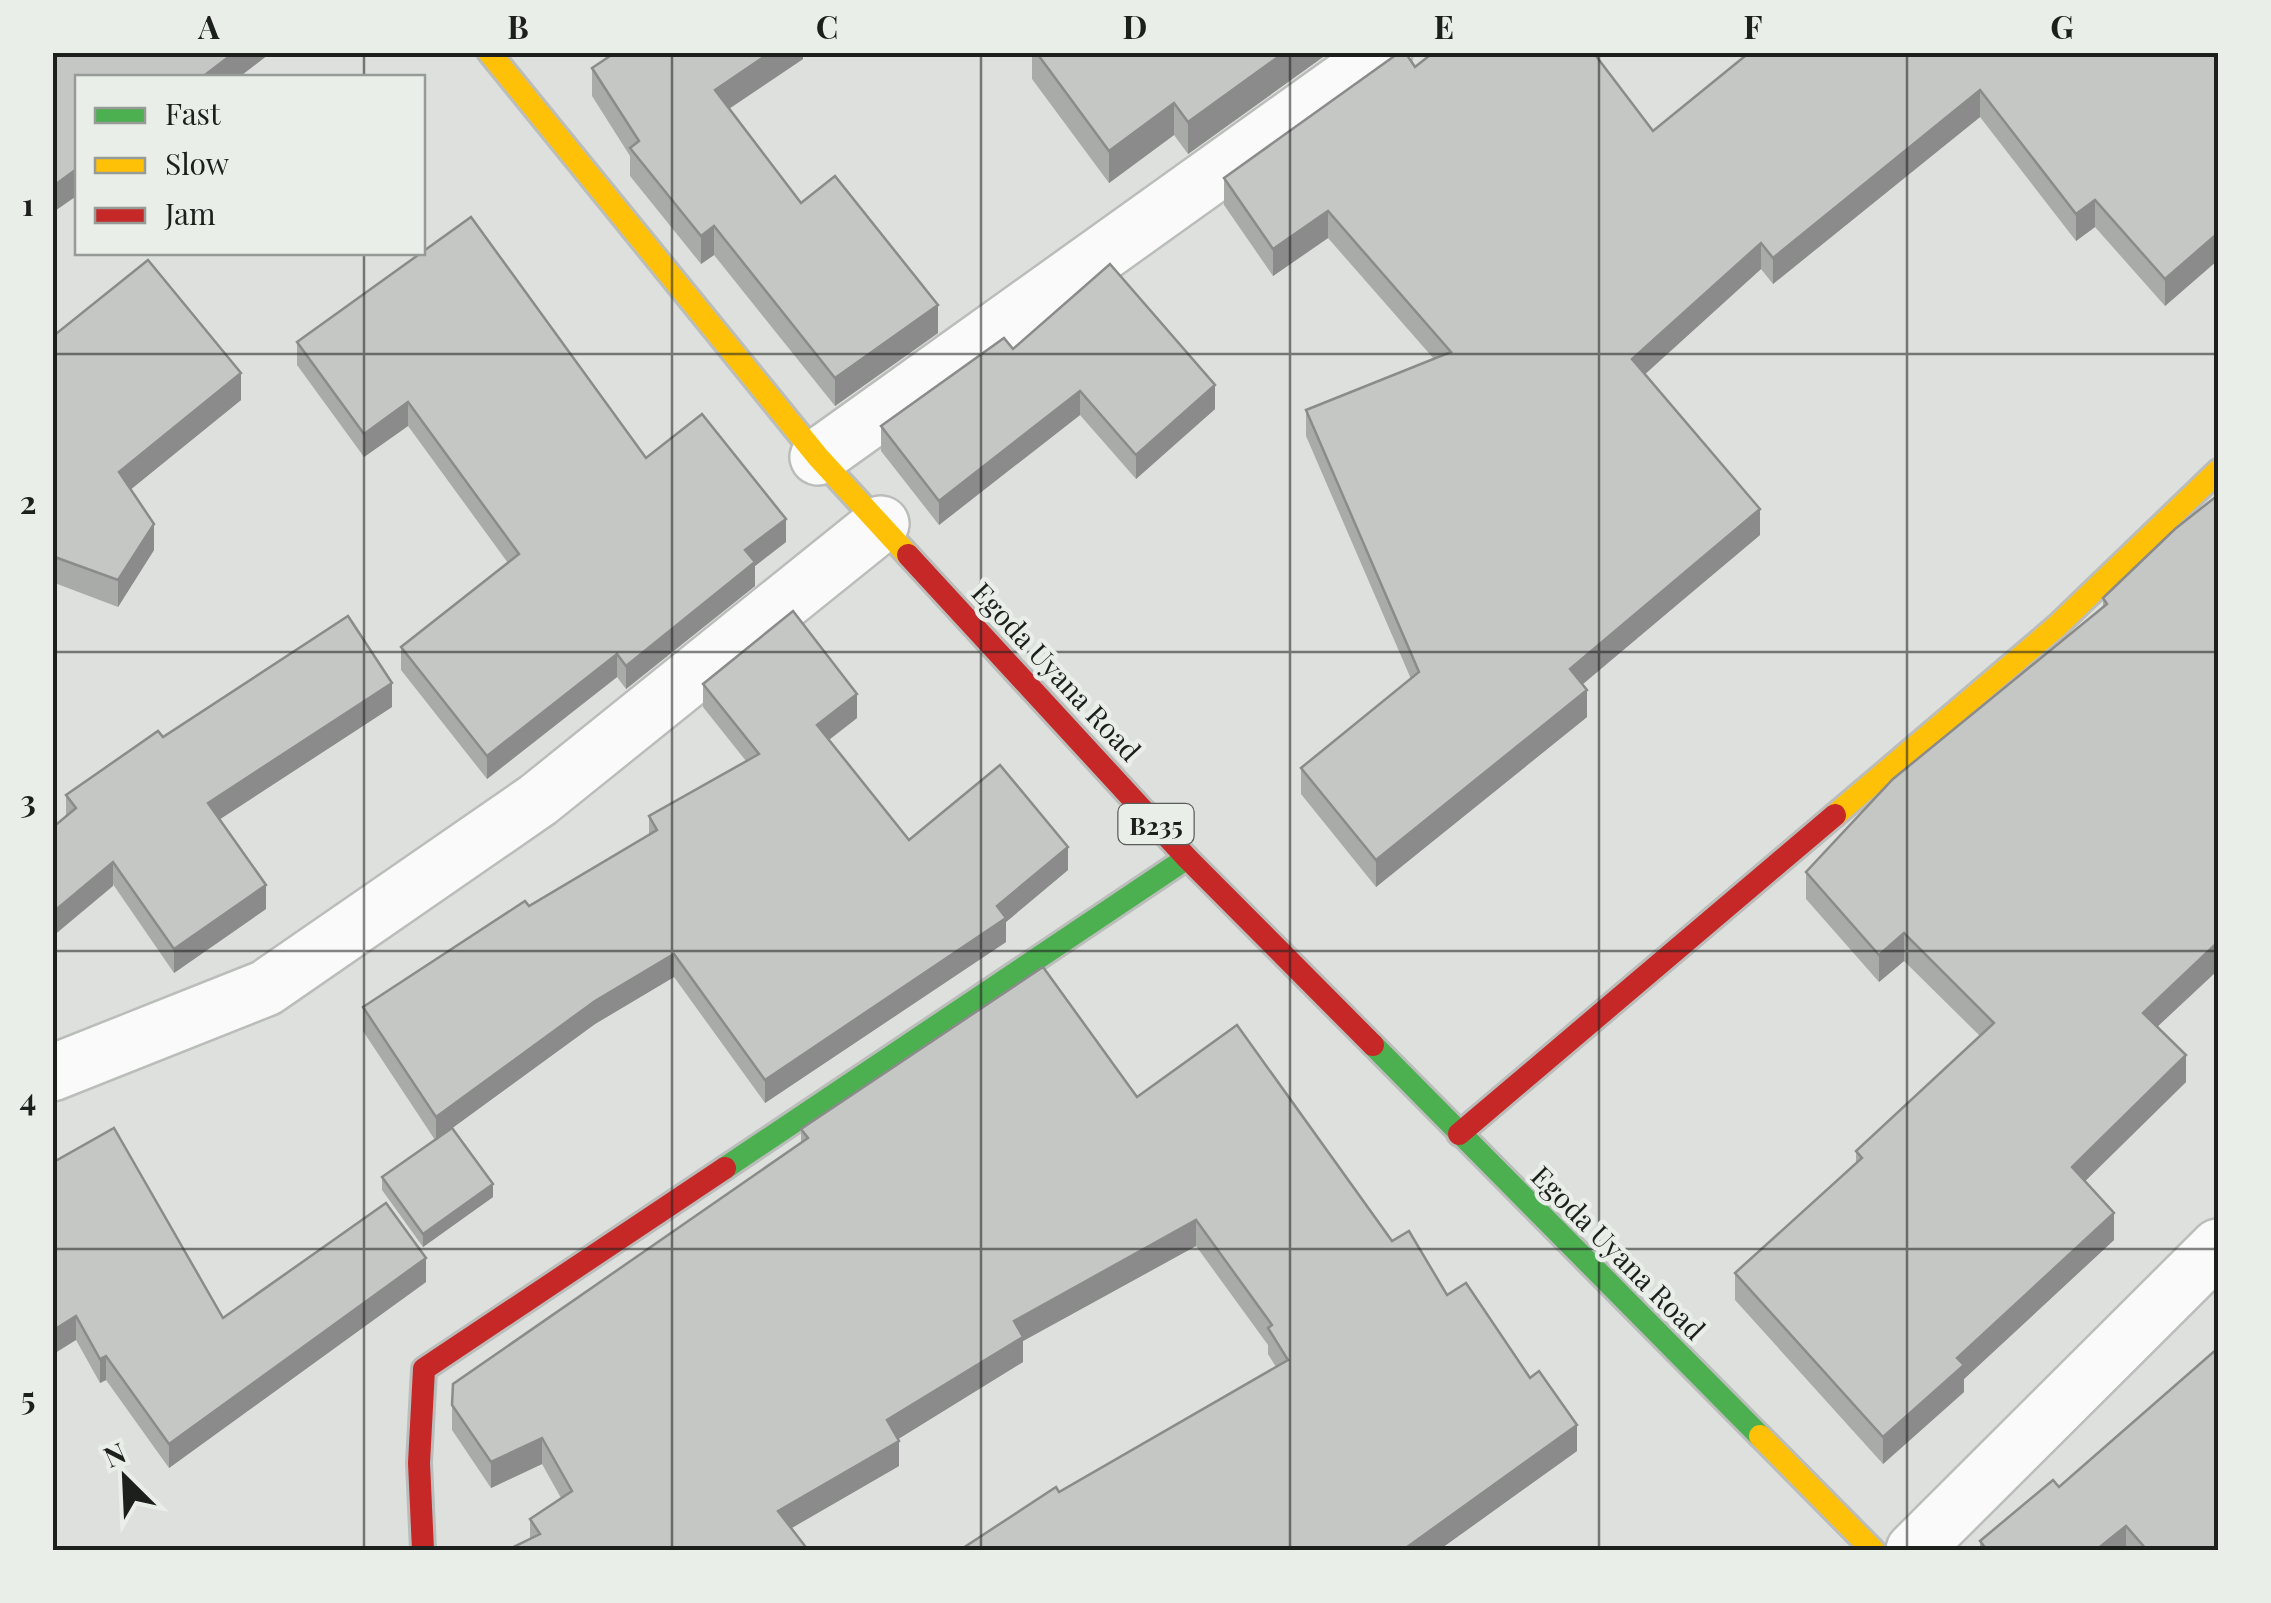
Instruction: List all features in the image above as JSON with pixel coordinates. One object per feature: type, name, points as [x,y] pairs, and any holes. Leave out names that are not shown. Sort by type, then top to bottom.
[{"type":"street","name":"Egoda Uyana Road","points":[[489,52],[818,457],[1187,858],[1873,1550]]},
{"type":"street","points":[[818,457],[1384,52]]},
{"type":"street","points":[[1459,1134],[2057,626],[2218,471]]},
{"type":"street","points":[[52,1073],[266,988],[538,800],[881,524]]},
{"type":"street","points":[[423,1550],[419,1463],[424,1369],[1187,858]]},
{"type":"street","points":[[1914,1550],[2218,1247]]},
{"type":"building","points":[[52,52],[235,52],[205,75],[75,75],[75,170],[52,187]]},
{"type":"building","points":[[616,52],[771,52],[715,90],[801,203],[835,176],[938,305],[835,378],[714,226],[701,236],[630,148],[639,141],[592,68]]},
{"type":"building","points":[[1036,52],[1285,52],[1188,122],[1174,103],[1109,151]]},
{"type":"building","points":[[1405,52],[1415,67],[1434,52],[1593,52],[1653,131],[1750,52],[2218,52],[2218,233],[2165,279],[2095,200],[2076,214],[1980,90],[1773,258],[1761,243],[1632,359],[1760,509],[1570,669],[1587,690],[1376,860],[1301,768],[1419,672],[1306,410],[1451,352],[1328,211],[1273,249],[1224,178]]},
{"type":"building","points":[[471,217],[646,458],[702,414],[786,519],[745,550],[755,562],[626,666],[617,654],[487,756],[401,647],[519,554],[408,402],[364,434],[297,342],[418,255],[425,255],[425,250]]},
{"type":"building","points":[[148,260],[241,373],[119,472],[154,524],[118,580],[52,556],[52,337]]},
{"type":"building","points":[[1110,264],[1215,385],[1136,455],[1080,391],[939,501],[881,426],[1004,338],[1013,349]]},
{"type":"building","points":[[2218,495],[2218,942],[2143,1013],[2186,1055],[2072,1167],[2114,1213],[1957,1358],[1964,1365],[1883,1437],[1735,1273],[1862,1158],[1856,1151],[1994,1023],[1904,933],[1879,955],[1806,872],[1893,779],[2107,604],[2103,598],[2175,529]]},
{"type":"building","points":[[793,611],[857,694],[817,725],[909,840],[1000,765],[1068,847],[997,906],[1006,918],[765,1080],[674,954],[595,1001],[436,1117],[363,1007],[525,901],[529,906],[657,830],[649,816],[759,754],[703,684]]},
{"type":"building","points":[[348,616],[392,683],[208,803],[266,885],[174,949],[113,862],[52,913],[52,828],[76,808],[66,795],[158,731],[163,737]]},
{"type":"building","points":[[1043,967],[1137,1097],[1237,1025],[1392,1241],[1409,1231],[1447,1295],[1466,1283],[1530,1378],[1539,1371],[1577,1425],[1403,1550],[960,1550],[1056,1487],[1059,1492],[1288,1360],[1268,1328],[1272,1325],[1196,1220],[1014,1321],[1023,1337],[887,1420],[899,1441],[778,1511],[808,1550],[507,1550],[540,1534],[530,1519],[572,1491],[542,1438],[491,1462],[452,1405],[453,1384],[808,1138],[801,1129]]},
{"type":"building","points":[[114,1128],[223,1318],[386,1203],[426,1258],[169,1444],[106,1356],[100,1359],[76,1316],[52,1331],[52,1163]]},
{"type":"building","points":[[452,1128],[493,1184],[423,1234],[382,1177]]},
{"type":"building","points":[[2218,1348],[2218,1550],[2147,1550],[2126,1526],[2096,1550],[1987,1550],[1980,1541],[2053,1480],[2059,1487]]},
{"type":"traffic: fast","points":[[725,1168],[1187,858]]},
{"type":"traffic: fast","points":[[1373,1045],[1760,1436]]},
{"type":"traffic: slow","points":[[489,52],[818,457],[908,555]]},
{"type":"traffic: slow","points":[[1835,815],[2057,626],[2218,471]]},
{"type":"traffic: slow","points":[[1760,1436],[1873,1550]]},
{"type":"traffic: jam","points":[[908,555],[1187,858],[1373,1045]]},
{"type":"traffic: jam","points":[[1459,1134],[1835,815]]},
{"type":"traffic: jam","points":[[423,1550],[419,1463],[424,1369],[725,1168]]}]
